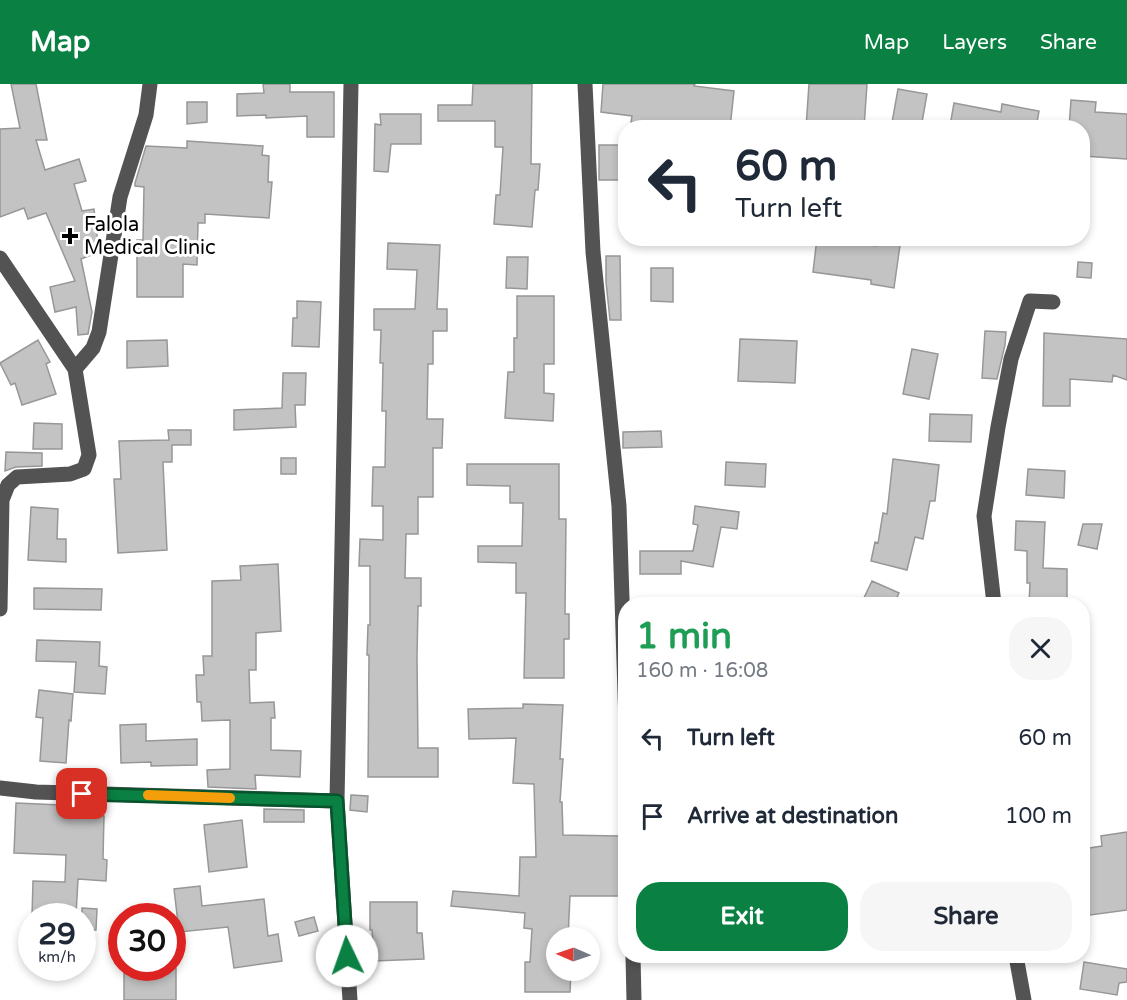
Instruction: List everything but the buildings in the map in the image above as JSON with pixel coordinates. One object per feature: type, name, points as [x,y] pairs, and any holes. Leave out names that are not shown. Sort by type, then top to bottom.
[{"type":"street","points":[[75,369],[93,348],[99,332],[120,197],[146,116],[150,84]]},
{"type":"street","points":[[350,1000],[337,801],[351,84]]},
{"type":"street","points":[[585,84],[593,252],[619,506],[622,597]]},
{"type":"street","points":[[0,258],[75,369],[89,455],[84,469],[70,474],[17,477],[8,485],[2,500],[0,609]]},
{"type":"street","points":[[993,597],[984,516],[1011,359],[1030,301],[1053,302]]},
{"type":"street","points":[[0,788],[36,792],[337,801]]},
{"type":"street","points":[[633,963],[634,1000]]},
{"type":"street","points":[[1017,963],[1024,1000]]},
{"type":"slow traffic","points":[[148,795],[230,798]]},
{"type":"place","name":"Falola Medical Clinic","points":[[70,236]]},
{"type":"route","points":[[82,794],[337,801],[347,956]]}]
